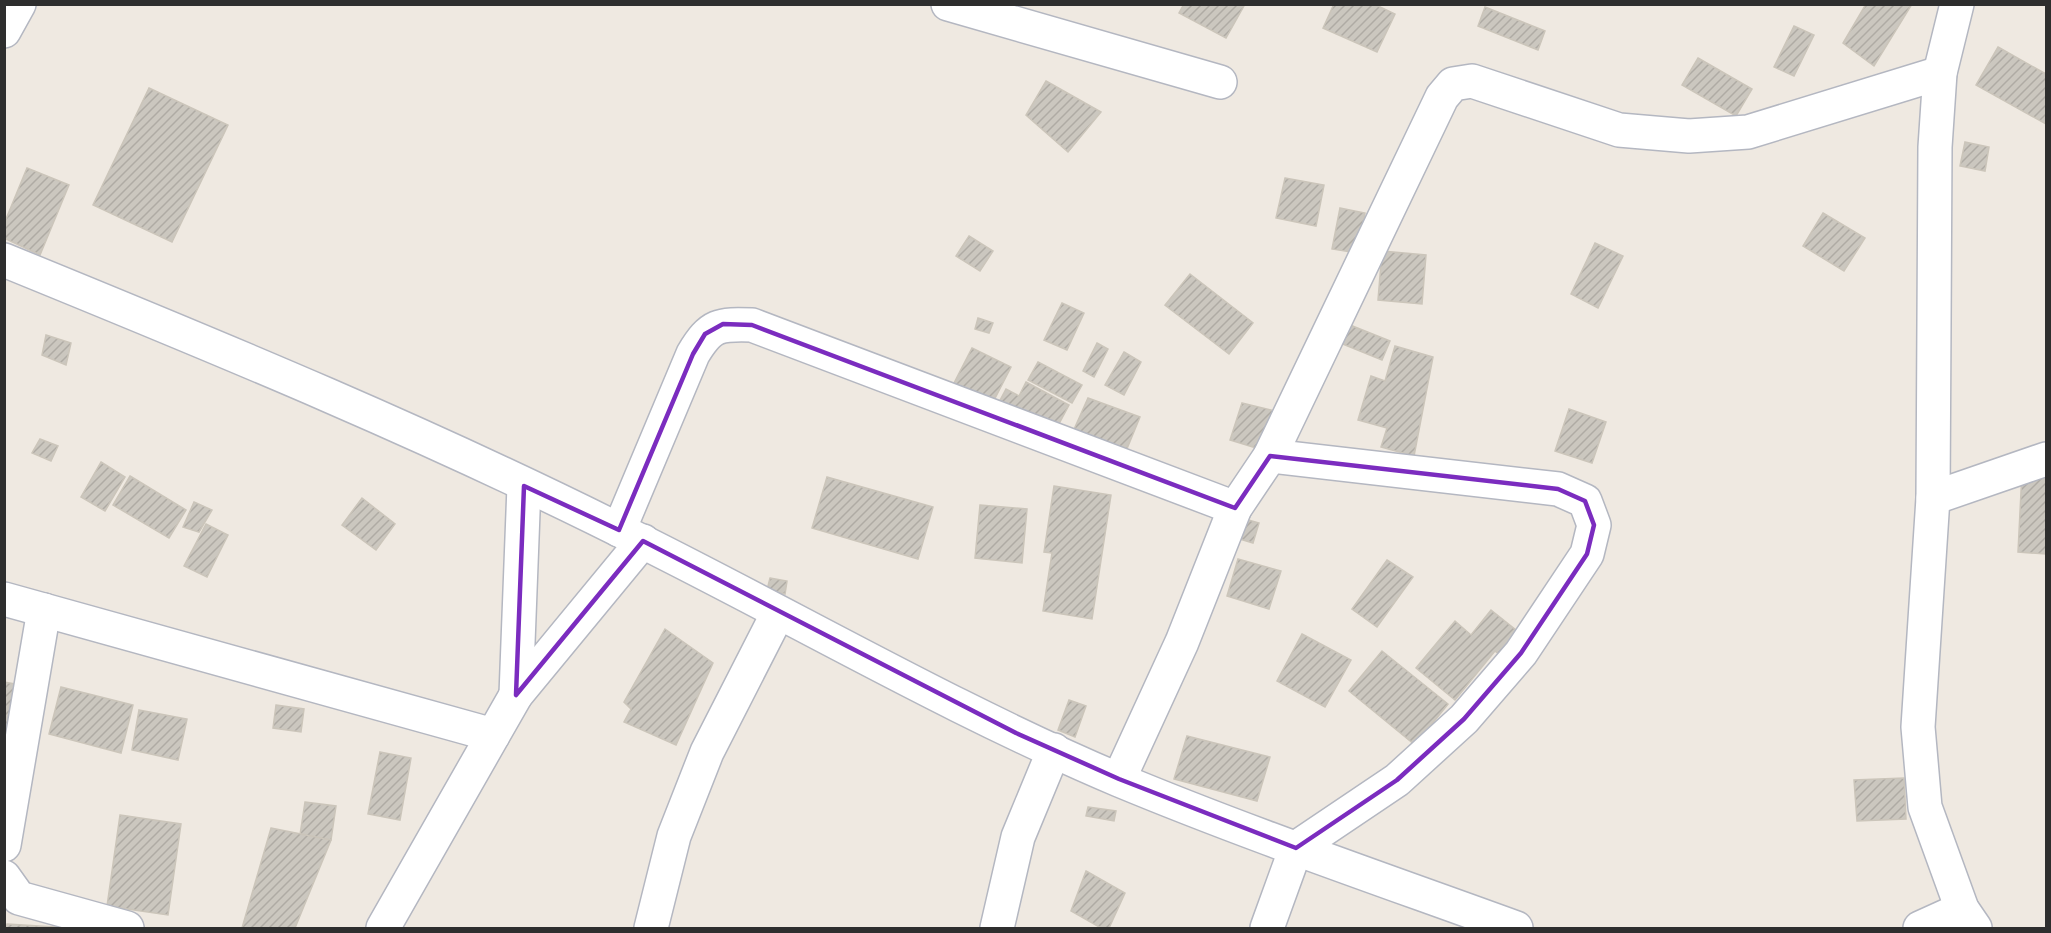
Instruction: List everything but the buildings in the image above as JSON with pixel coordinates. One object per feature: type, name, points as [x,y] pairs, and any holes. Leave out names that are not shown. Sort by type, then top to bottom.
[{"type":"street","points":[[4,31],[19,4]]},
{"type":"street","points":[[948,4],[1220,82]]},
{"type":"street","points":[[1920,928],[1968,919],[1925,807],[1918,728],[1933,498],[1935,147],[1940,73],[1957,4]]},
{"type":"street","points":[[1119,780],[1178,652],[1235,508],[1270,456],[1442,98],[1453,84],[1472,81],[1619,130],[1689,136],[1749,132],[1940,73]]},
{"type":"street","points":[[4,260],[307,384],[631,536],[778,613],[1119,780],[1296,848],[1516,928]]},
{"type":"street","points":[[383,928],[516,695],[631,536],[693,354],[705,334],[723,324],[752,325],[1235,508]]},
{"type":"street","points":[[1267,928],[1296,848],[1397,780],[1464,719],[1521,653],[1587,554],[1594,525],[1585,501],[1558,489],[1270,456]]},
{"type":"street","points":[[1933,498],[2046,459]]},
{"type":"street","points":[[516,695],[524,486]]},
{"type":"street","points":[[4,599],[493,735]]},
{"type":"street","points":[[4,845],[45,610]]},
{"type":"street","points":[[651,928],[674,836],[707,752],[778,613]]},
{"type":"street","points":[[997,928],[1018,837],[1054,750]]},
{"type":"street","points":[[4,877],[19,898],[127,928]]},
{"type":"highlighted area","points":[[723,324],[752,325],[1235,508],[1270,456],[1558,489],[1585,501],[1594,525],[1587,554],[1521,653],[1464,719],[1397,780],[1296,848],[1119,779],[1016,733],[643,541],[516,695],[524,486],[619,530],[693,354],[705,334]]}]
